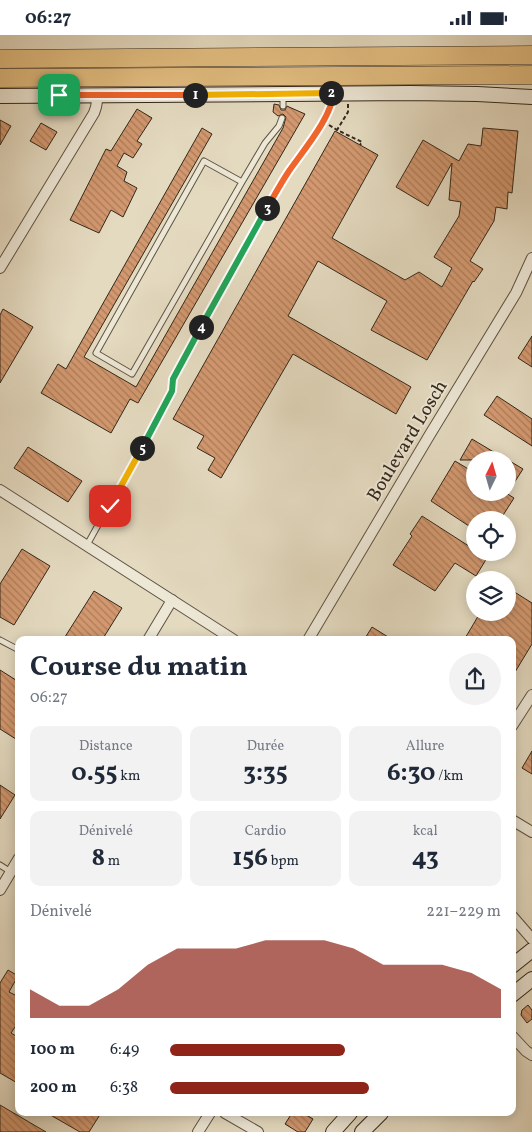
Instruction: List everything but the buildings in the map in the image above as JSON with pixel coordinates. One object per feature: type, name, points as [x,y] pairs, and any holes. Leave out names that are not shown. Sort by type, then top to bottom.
[{"type":"highway","points":[[0,59],[532,55]]},
{"type":"highway","points":[[0,78],[532,75]]},
{"type":"street","points":[[0,96],[98,95],[283,100],[333,93],[469,93],[532,97]]},
{"type":"street","points":[[0,268],[94,113],[98,95]]},
{"type":"street","name":"Boulevard Losch","points":[[310,636],[516,293],[532,258]]},
{"type":"street","points":[[0,490],[228,636]]},
{"type":"street","points":[[150,636],[172,600]]},
{"type":"street","points":[[516,720],[532,695]]},
{"type":"street","points":[[516,822],[532,832]]},
{"type":"street","points":[[0,890],[15,864]]},
{"type":"street","points":[[516,921],[532,939]]},
{"type":"street","points":[[516,963],[532,950]]},
{"type":"street","points":[[516,992],[532,979]]},
{"type":"street","points":[[516,1040],[532,1055]]},
{"type":"street","points":[[198,1132],[208,1116]]},
{"type":"street","points":[[230,1116],[258,1132]]},
{"type":"street","points":[[334,1132],[347,1116]]},
{"type":"street","points":[[362,1132],[378,1116]]},
{"type":"lane","points":[[87,546],[172,391],[173,379],[261,219],[288,173],[323,122],[331,105],[333,93]]},
{"type":"lane","points":[[242,182],[204,161],[96,353],[132,374],[265,143],[279,126],[282,117]]},
{"type":"lane","points":[[0,639],[15,648]]},
{"type":"lane","points":[[0,865],[10,872]]},
{"type":"path","points":[[338,130],[348,112],[348,100]]},
{"type":"path","points":[[323,122],[362,142],[360,145]]},
{"type":"route","points":[[59,95],[333,93],[331,105],[323,122],[288,173],[266,210],[187,352],[173,379],[172,391],[110,506]]}]
